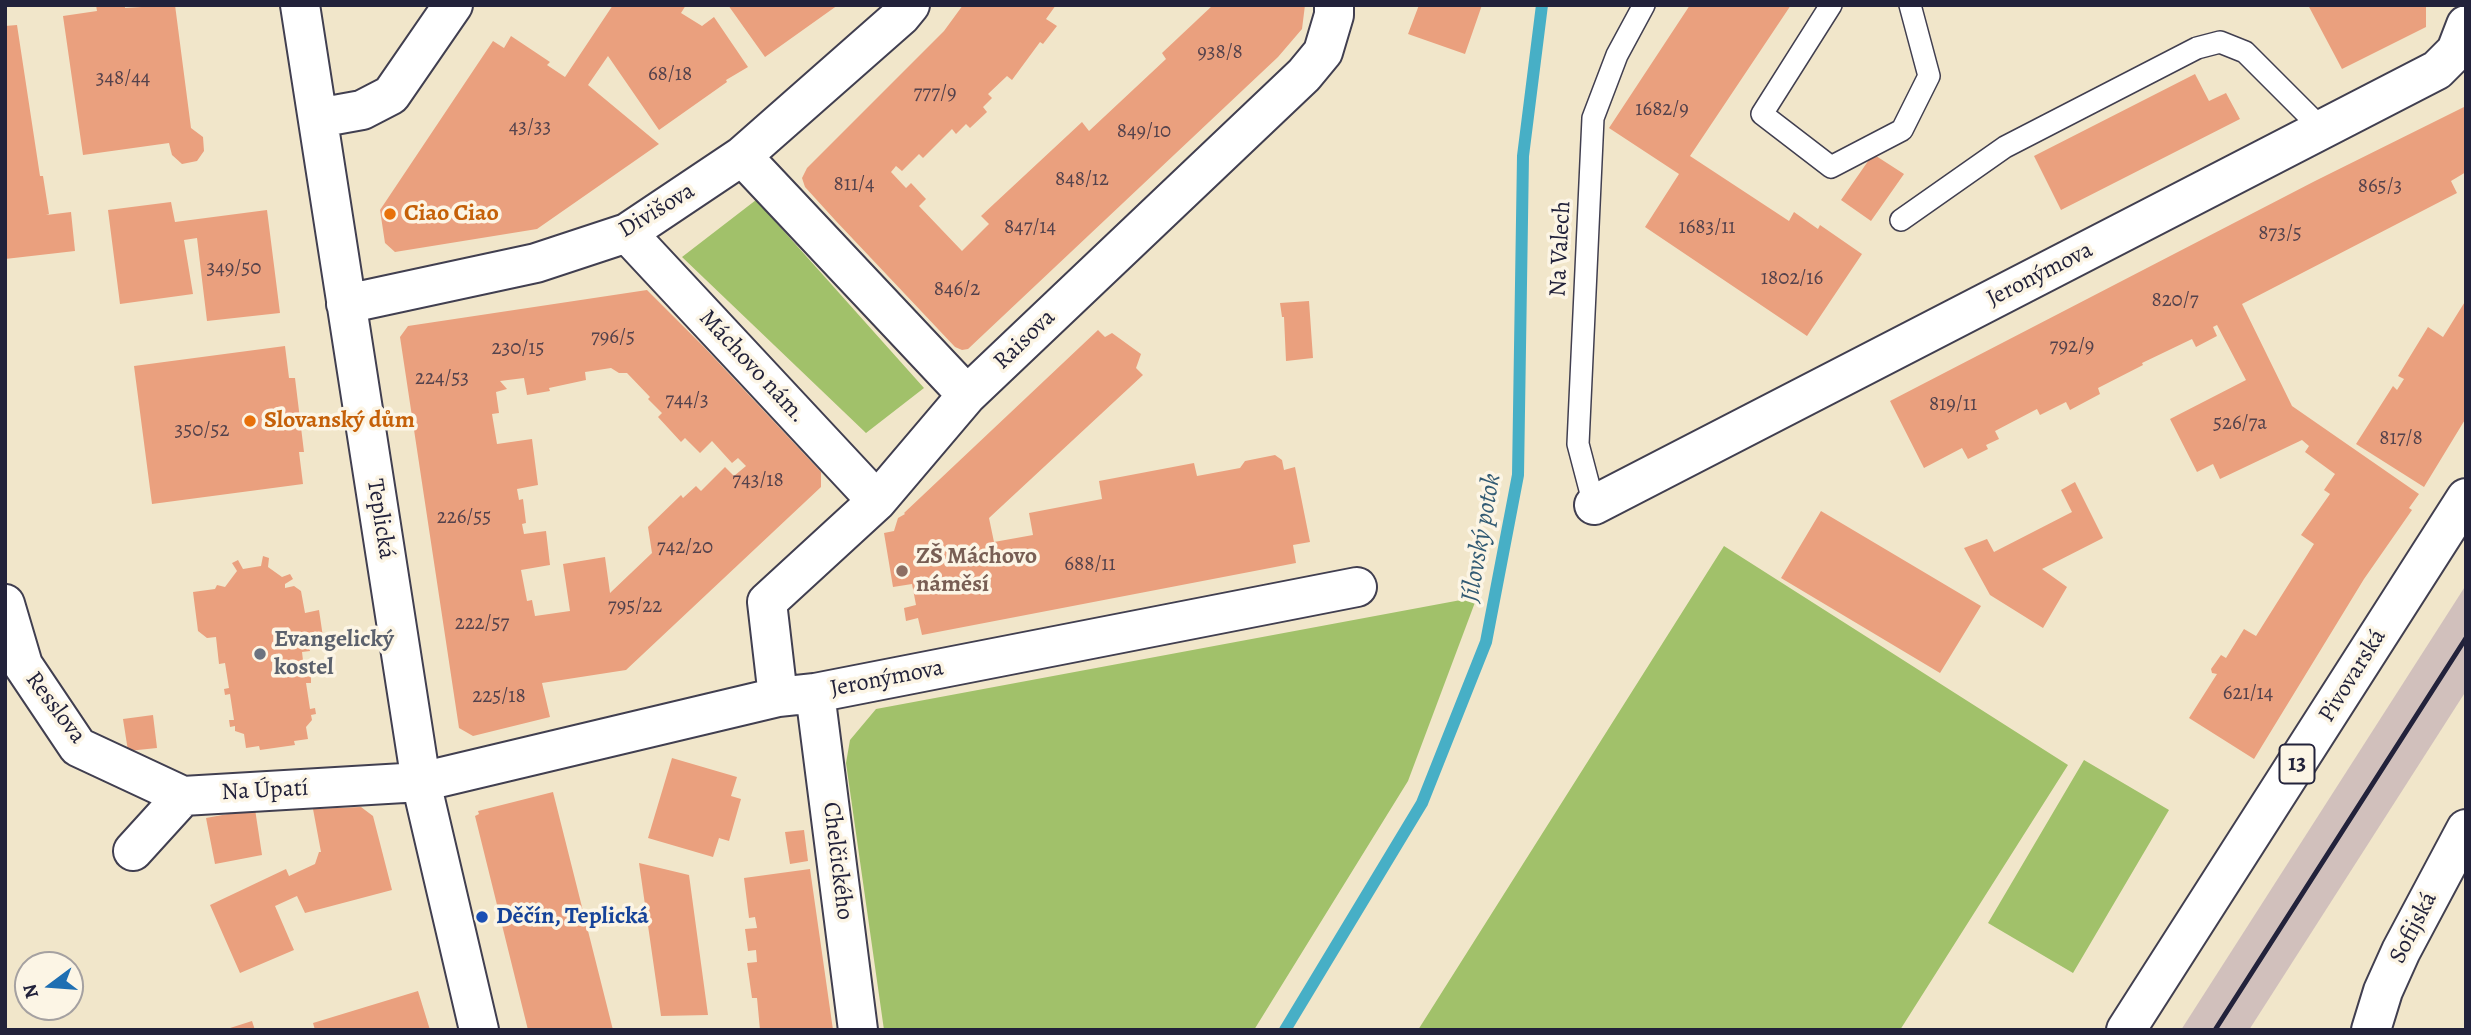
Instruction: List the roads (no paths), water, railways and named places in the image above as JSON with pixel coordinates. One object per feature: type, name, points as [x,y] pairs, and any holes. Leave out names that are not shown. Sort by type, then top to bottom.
[{"type":"street","name":"Teplická","points":[[300,5],[421,782],[479,1030]]},
{"type":"street","points":[[318,118],[362,110],[391,95],[453,5]]},
{"type":"street","name":"Divišova","points":[[346,304],[536,263],[627,233],[742,156],[901,16],[910,5]]},
{"type":"street","name":"Raisova","points":[[778,697],[767,602],[877,501],[967,395],[1304,75],[1323,52],[1334,15],[1334,5]]},
{"type":"street","name":"Jeronýmova","points":[[1594,505],[2437,70],[2455,51],[2466,25]]},
{"type":"street","points":[[742,156],[967,395]]},
{"type":"street","name":"Máchovo nám.","points":[[627,233],[877,501]]},
{"type":"street","name":"Pivovarská","points":[[2126,1030],[2466,498]]},
{"type":"street","name":"Jeronýmova","points":[[421,782],[778,697],[815,693],[1357,587]]},
{"type":"street","name":"Resslova","points":[[5,604],[23,665],[78,747],[183,796]]},
{"type":"street","name":"Chelčického","points":[[815,693],[858,1030]]},
{"type":"street","name":"Na Úpatí","points":[[183,796],[421,782]]},
{"type":"street","points":[[133,851],[183,796]]},
{"type":"street","name":"Sofijská","points":[[2371,1030],[2383,991],[2401,951],[2466,829]]},
{"type":"lane","name":"Na Valech","points":[[1594,505],[1578,444],[1593,118],[1617,55],[1644,5]]},
{"type":"lane","points":[[1831,5],[1762,114],[1831,167],[1902,130],[1929,76],[1910,5]]},
{"type":"lane","points":[[1900,220],[2005,147],[2197,48],[2220,42],[2245,52],[2322,130]]},
{"type":"waterway","name":"Jílovský potok","points":[[1285,1030],[1422,803],[1486,642],[1518,475],[1523,156],[1542,5]]},
{"type":"railway","points":[[2215,1030],[2466,638]]},
{"type":"place","name":"Ciao Ciao","points":[[390,214]]},
{"type":"place","name":"Slovanský dům","points":[[250,421]]},
{"type":"place","name":"ZŠ Máchovo náměsí","points":[[902,571]]},
{"type":"place","name":"Evangelický kostel","points":[[260,654]]},
{"type":"place","name":"Děčín, Teplická","points":[[482,917]]}]
